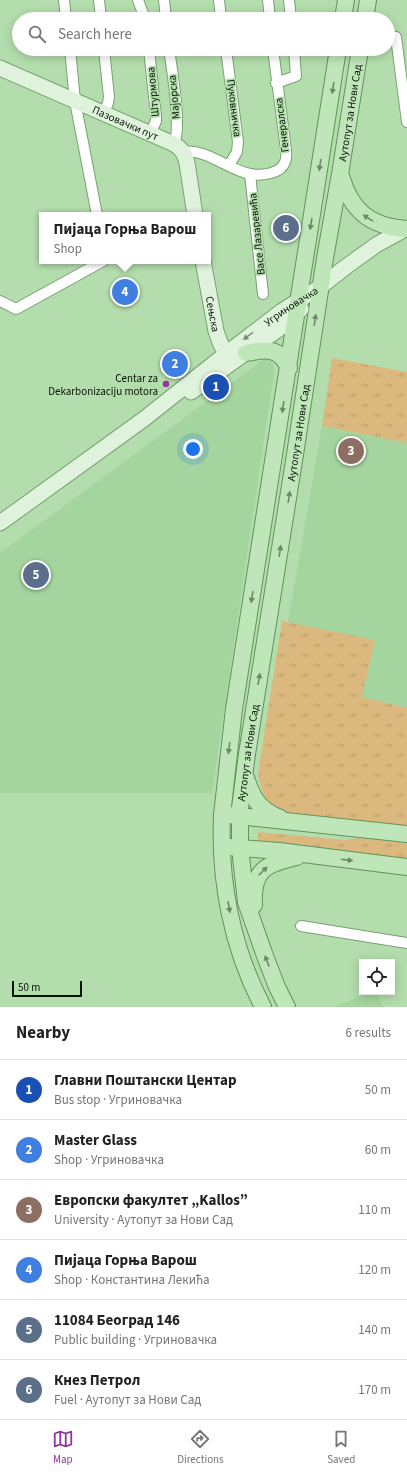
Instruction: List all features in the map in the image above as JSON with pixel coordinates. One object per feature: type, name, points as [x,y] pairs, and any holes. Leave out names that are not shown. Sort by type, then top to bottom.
[{"type":"main road","points":[[344,12],[346,0]]},
{"type":"main road","points":[[366,12],[368,0]]},
{"type":"main road","name":"Аутопут за Нови Сад","points":[[263,1007],[244,962],[232,925],[227,898],[222,847],[222,815],[234,709],[289,368],[337,56]]},
{"type":"main road","name":"Аутопут за Нови Сад","points":[[258,935],[245,895],[240,848],[239,816],[244,773],[299,432],[320,287],[359,56]]},
{"type":"main road","points":[[340,174],[346,193],[357,210],[376,223],[393,228],[406,229]]},
{"type":"main road","points":[[236,356],[264,350],[275,352],[285,360],[289,368]]},
{"type":"main road","points":[[244,773],[250,790],[258,804],[274,816],[289,821]]},
{"type":"main road","name":"Аутопут за Нови Сад","points":[[222,815],[407,834]]},
{"type":"main road","points":[[222,847],[308,855],[407,867]]},
{"type":"main road","points":[[287,1007],[277,988],[258,935],[253,894],[259,875],[263,870],[274,863],[308,855]]},
{"type":"street","points":[[64,0],[65,12]]},
{"type":"street","points":[[99,0],[100,12]]},
{"type":"street","points":[[138,0],[142,12]]},
{"type":"street","points":[[164,0],[165,12]]},
{"type":"street","points":[[218,0],[220,12]]},
{"type":"street","points":[[268,0],[269,12]]},
{"type":"street","points":[[289,0],[290,12]]},
{"type":"street","points":[[396,37],[407,122]]},
{"type":"street","points":[[71,56],[75,101],[96,212]]},
{"type":"street","points":[[104,113],[109,97],[105,56]]},
{"type":"street","name":"Штурмова","points":[[149,56],[156,116],[156,121],[150,134]]},
{"type":"street","name":"Мајорска","points":[[170,56],[179,148]]},
{"type":"street","name":"Пуковничка","points":[[227,56],[238,142],[237,152],[229,165]]},
{"type":"street","name":"Генералска","points":[[250,174],[261,175],[272,173],[281,168],[285,162],[286,150],[274,56]]},
{"type":"street","points":[[276,83],[296,76],[295,56]]},
{"type":"street","name":"Пазовачки пут","points":[[0,68],[104,113],[179,148],[195,152],[250,174]]},
{"type":"street","points":[[179,148],[187,163],[195,212]]},
{"type":"street","name":"Васе Лазаревића","points":[[250,174],[263,294]]},
{"type":"street","name":"Угриновачка","points":[[0,523],[144,419],[236,356],[276,331],[298,306],[320,287],[364,253],[384,240],[406,229]]},
{"type":"street","points":[[0,301],[16,309],[98,264]]},
{"type":"street","name":"Сењска","points":[[204,264],[219,340],[236,356]]},
{"type":"street","points":[[301,926],[407,943]]},
{"type":"shaded area","points":[[263,360],[269,360],[274,364],[274,372],[212,793],[0,793],[0,553]]},
{"type":"shaded area","points":[[322,426],[407,443],[407,708],[362,697],[288,622]]},
{"type":"shaded area","points":[[362,995],[377,995],[383,1007],[336,1007]]},
{"type":"green space","points":[[332,358],[407,372],[407,443],[322,426]]},
{"type":"green space","points":[[282,621],[375,640],[362,697],[407,708],[407,826],[294,815],[278,809],[264,796],[258,773]]},
{"type":"green space","points":[[258,832],[345,840],[357,838],[407,843],[407,860],[258,842]]},
{"type":"place","name":"Кнез Петрол","points":[[286,228]]},
{"type":"place","name":"Пијаца Горња Варош","points":[[125,292]]},
{"type":"place","name":"Master Glass","points":[[175,364]]},
{"type":"place","name":"Centar za Dekarbonizaciju motora","points":[[166,384]]},
{"type":"place","name":"Главни Поштански Центар","points":[[216,387]]},
{"type":"place","name":"Европски факултет „Kallos”","points":[[351,451]]},
{"type":"place","name":"11084 Београд 146","points":[[36,575]]}]
